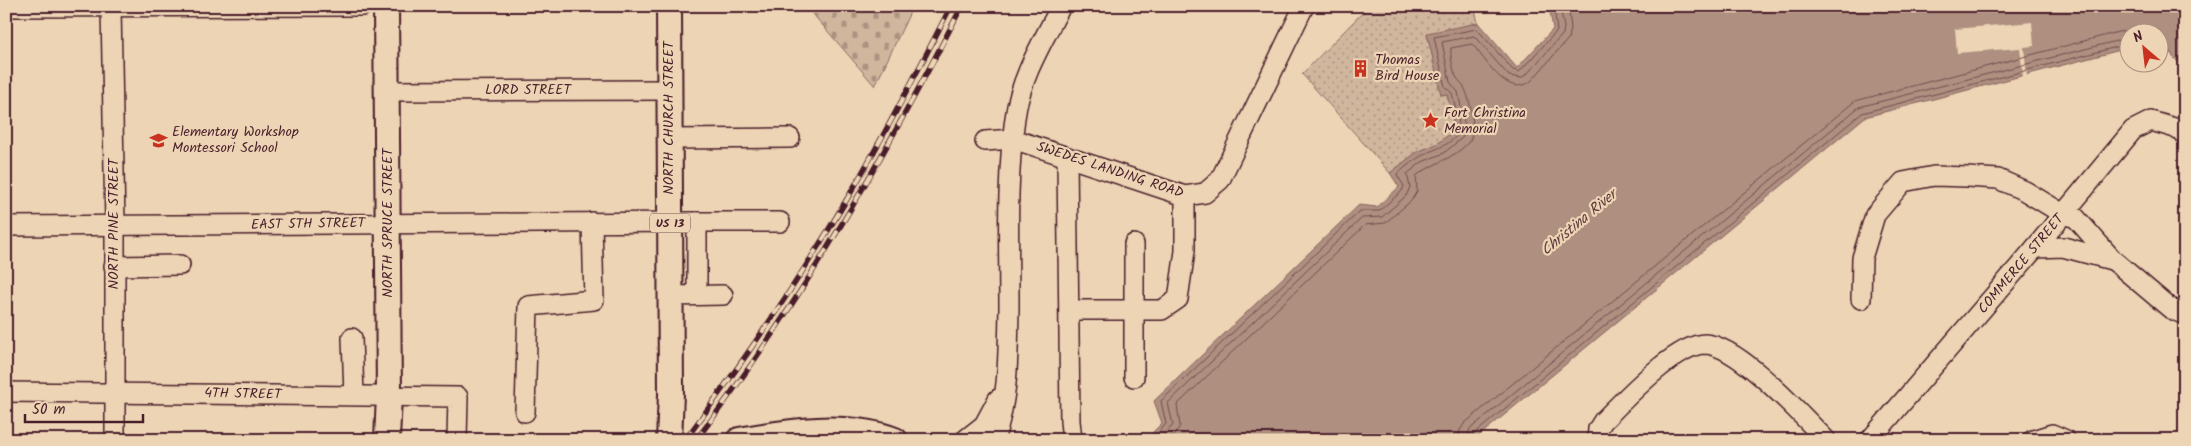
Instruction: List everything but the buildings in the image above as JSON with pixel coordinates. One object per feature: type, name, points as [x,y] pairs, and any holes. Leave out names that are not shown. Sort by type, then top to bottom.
[{"type":"main road","name":"NORTH SPRUCE STREET","points":[[386,6],[388,92],[388,440]]},
{"type":"main road","name":"NORTH CHURCH STREET","points":[[669,6],[669,440]]},
{"type":"main road","points":[[739,440],[788,431],[858,431],[895,440]]},
{"type":"street","points":[[6,8],[362,6]]},
{"type":"street","points":[[994,440],[1000,423],[1008,378],[1010,174],[1015,117],[1021,91],[1061,6]]},
{"type":"street","name":"SWEDES LANDING ROAD","points":[[985,141],[1013,139],[1185,196],[1205,193],[1220,180],[1304,6]]},
{"type":"street","name":"NORTH PINE STREET","points":[[111,8],[116,440]]},
{"type":"street","name":"LORD STREET","points":[[388,92],[669,90]]},
{"type":"street","name":"COMMERCE STREET","points":[[1870,440],[2035,248],[2133,130],[2152,121],[2175,128],[2185,134]]},
{"type":"street","points":[[670,140],[790,138]]},
{"type":"street","points":[[1067,158],[1070,420],[1072,440]]},
{"type":"street","points":[[1861,299],[1862,258],[1875,215],[1903,182],[1934,176],[1998,179],[2025,191],[2062,214],[2076,218],[2113,260],[2171,309],[2185,315]]},
{"type":"street","points":[[1069,310],[1162,310],[1178,299],[1185,252],[1185,196]]},
{"type":"street","points":[[525,412],[528,306],[594,300],[592,222]]},
{"type":"street","points":[[696,295],[697,222]]},
{"type":"street","name":"EAST 5TH STREET","points":[[6,226],[780,222]]},
{"type":"street","points":[[1134,244],[1134,376]]},
{"type":"street","points":[[2035,248],[2063,247],[2113,260]]},
{"type":"street","points":[[114,266],[180,265]]},
{"type":"street","points":[[670,296],[723,295]]},
{"type":"street","points":[[352,338],[354,395]]},
{"type":"street","points":[[1597,440],[1598,429],[1603,421],[1665,363],[1687,350],[1705,344],[1724,349],[1746,364],[1764,379],[1819,437]]},
{"type":"street","points":[[966,440],[984,425],[1008,378]]},
{"type":"street","name":"4TH STREET","points":[[6,392],[458,397],[457,440]]},
{"type":"street","points":[[2033,440],[2052,434],[2066,440]]},
{"type":"green space","points":[[806,6],[913,6],[875,86]]},
{"type":"green space","points":[[1369,6],[1474,6],[1478,23],[1427,34],[1442,95],[1447,94],[1455,130],[1437,144],[1417,152],[1390,173],[1302,74]]},
{"type":"water","name":"Christina River","points":[[1549,6],[2185,6],[2185,69],[2173,57],[2168,46],[2168,22],[2118,22],[2118,51],[1865,117],[1474,440],[1145,440],[1162,423],[1154,401],[1359,205],[1377,207],[1399,187],[1390,173],[1417,152],[1437,144],[1455,130],[1447,94],[1441,95],[1427,33],[1478,23],[1517,68],[1553,29]]},
{"type":"pier","points":[[2032,22],[2034,46],[2024,47],[2027,77],[2023,78],[2020,48],[1957,53],[1955,29]]},
{"type":"railway","points":[[685,440],[771,319],[831,226],[889,124],[951,6]]},
{"type":"railway","points":[[696,440],[770,336],[839,229],[902,119],[962,6]]},
{"type":"place","name":"Thomas Bird House","points":[[1361,68]]},
{"type":"place","name":"Fort Christina Memorial","points":[[1430,121]]},
{"type":"place","name":"Elementary Workshop Montessori School","points":[[158,140]]}]
